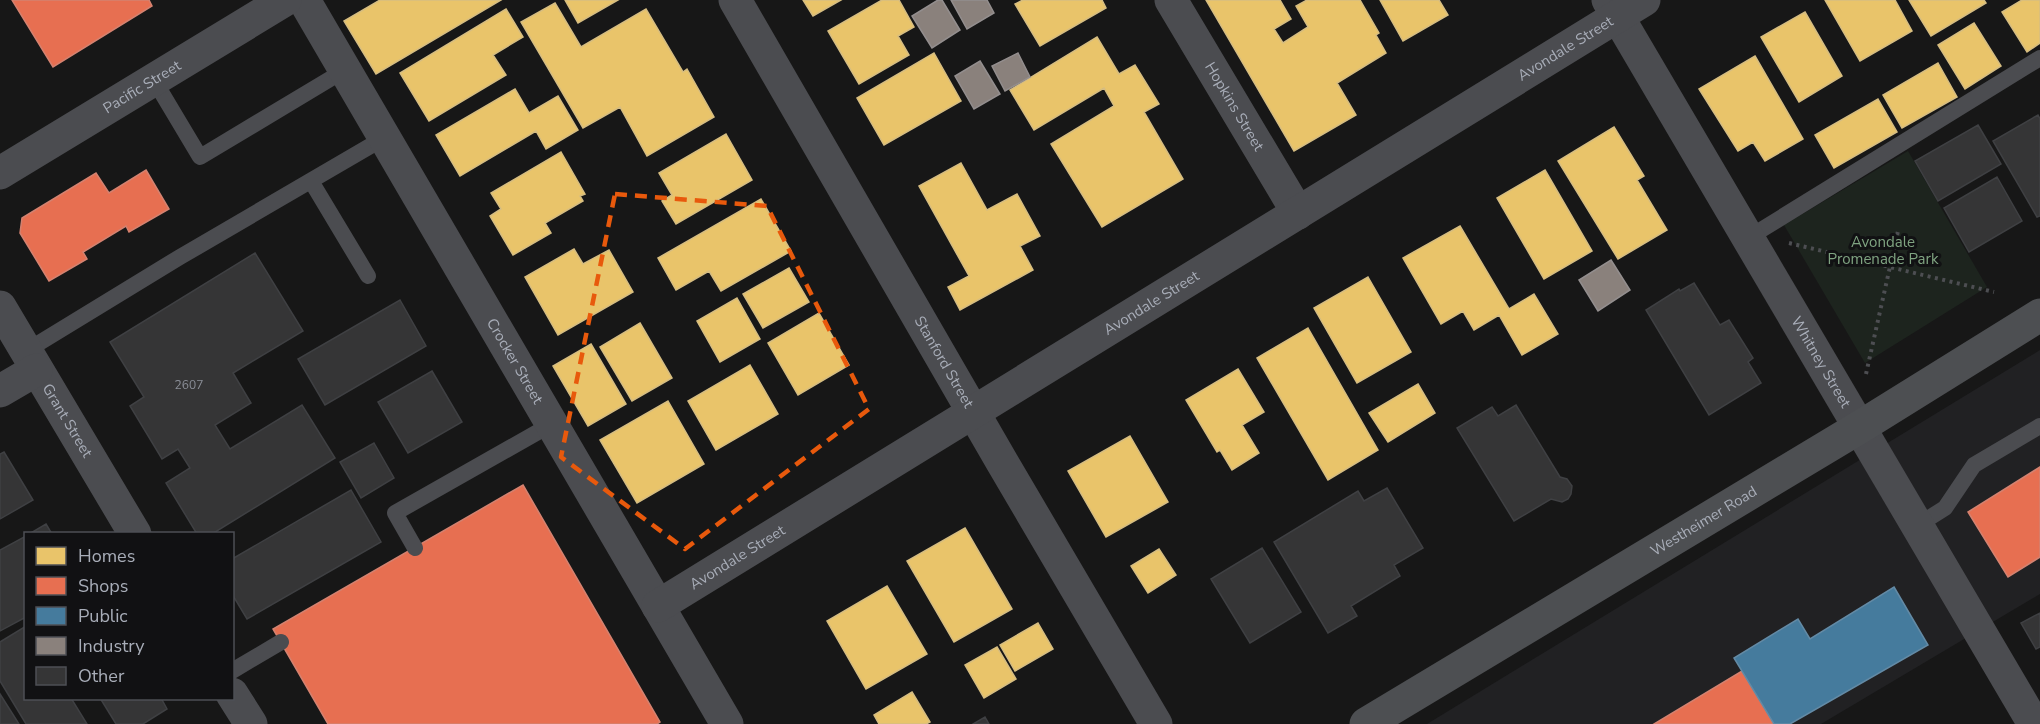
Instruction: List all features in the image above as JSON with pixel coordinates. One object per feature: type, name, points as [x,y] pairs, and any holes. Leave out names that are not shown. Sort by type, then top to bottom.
[{"type":"main road","name":"Westheimer Road","points":[[1366,724],[1860,427],[2040,315]]},
{"type":"street","name":"Pacific Street","points":[[0,172],[285,0]]},
{"type":"street","name":"Crocker Street","points":[[304,0],[727,724]]},
{"type":"street","name":"Stanford Street","points":[[735,0],[1156,724]]},
{"type":"street","name":"Hopkins Street","points":[[1171,0],[1298,213]]},
{"type":"street","name":"Avondale Street","points":[[658,606],[1298,213],[1623,5]]},
{"type":"street","name":"Whitney Street","points":[[1623,5],[1748,238],[2034,724]]},
{"type":"street","name":"Grant Street","points":[[0,307],[134,532]]},
{"type":"street","points":[[0,391],[31,360]]},
{"type":"street","points":[[234,697],[251,724]]},
{"type":"lane","points":[[1748,238],[2040,58]]},
{"type":"lane","points":[[154,80],[200,157],[345,70]]},
{"type":"lane","points":[[31,360],[180,257],[384,138]]},
{"type":"lane","points":[[311,181],[368,276]]},
{"type":"lane","points":[[415,548],[395,513],[552,424]]},
{"type":"lane","points":[[1918,525],[1945,508],[1974,465],[2040,426]]},
{"type":"lane","points":[[234,670],[280,642]]},
{"type":"path","points":[[1866,375],[1898,231]]},
{"type":"path","points":[[1788,243],[1994,292]]},
{"type":"highlighted area","points":[[615,194],[767,206],[869,409],[685,549],[561,457]]},
{"type":"shaded area","points":[[2040,350],[2040,594],[1821,724],[1427,724]]},
{"type":"green space","name":"Avondale Promenade Park","points":[[1908,151],[1987,287],[1865,363],[1784,225]]},
{"type":"building: Homes","points":[[380,0],[501,0],[376,74],[344,21]]},
{"type":"building: Homes","points":[[565,0],[618,0],[578,23]]},
{"type":"building: Homes","points":[[803,0],[841,0],[813,16]]},
{"type":"building: Homes","points":[[882,0],[899,0],[914,27],[898,36],[909,55],[859,84],[828,31]]},
{"type":"building: Homes","points":[[1023,0],[1102,0],[1106,8],[1040,46],[1015,4]]},
{"type":"building: Homes","points":[[1206,0],[1280,0],[1291,19],[1274,29],[1283,43],[1308,27],[1296,6],[1307,0],[1360,0],[1379,33],[1376,35],[1386,53],[1337,83],[1356,115],[1294,151]]},
{"type":"building: Homes","points":[[1380,0],[1439,0],[1448,15],[1403,41]]},
{"type":"building: Homes","points":[[1825,0],[1895,0],[1912,31],[1860,61]]},
{"type":"building: Homes","points":[[1909,0],[1984,0],[1986,3],[1931,36]]},
{"type":"building: Homes","points":[[2022,0],[2040,0],[2040,43],[2027,52],[2002,12]]},
{"type":"building: Homes","points":[[555,3],[581,47],[646,9],[683,72],[687,69],[714,117],[647,156],[620,107],[583,128],[521,22]]},
{"type":"building: Homes","points":[[506,9],[523,37],[493,55],[506,75],[429,121],[400,73]]},
{"type":"building: Homes","points":[[1805,12],[1842,76],[1799,102],[1761,37]]},
{"type":"building: Homes","points":[[1974,23],[2001,66],[1965,89],[1938,45]]},
{"type":"building: Homes","points":[[1097,37],[1119,74],[1135,65],[1159,104],[1144,112],[1183,179],[1102,227],[1051,144],[1114,106],[1104,88],[1034,130],[1010,90]]},
{"type":"building: Homes","points":[[934,53],[961,101],[884,145],[857,98]]},
{"type":"building: Homes","points":[[1755,56],[1803,139],[1765,161],[1753,142],[1738,151],[1699,89]]},
{"type":"building: Homes","points":[[1938,63],[1957,97],[1902,128],[1883,95]]},
{"type":"building: Homes","points":[[515,89],[529,113],[558,96],[578,130],[546,149],[536,131],[460,176],[436,135]]},
{"type":"building: Homes","points":[[1878,99],[1897,132],[1834,168],[1815,135]]},
{"type":"building: Homes","points":[[1614,127],[1644,176],[1637,180],[1667,230],[1618,259],[1558,161]]},
{"type":"building: Homes","points":[[726,134],[752,180],[676,224],[662,201],[672,195],[659,173]]},
{"type":"building: Homes","points":[[561,152],[585,194],[580,196],[583,201],[545,223],[551,233],[513,255],[490,216],[501,209],[491,193]]},
{"type":"building: Homes","points":[[961,163],[987,210],[1017,194],[1040,236],[1020,246],[1033,270],[960,310],[948,287],[969,276],[919,186]]},
{"type":"building: Homes","points":[[1545,170],[1592,251],[1544,279],[1497,198]]},
{"type":"building: Homes","points":[[761,199],[791,251],[721,291],[709,271],[676,290],[658,258]]},
{"type":"building: Homes","points":[[1460,226],[1509,309],[1534,294],[1558,334],[1522,355],[1499,315],[1474,330],[1463,311],[1441,324],[1403,258]]},
{"type":"building: Homes","points":[[574,249],[583,264],[609,250],[633,292],[558,335],[525,277]]},
{"type":"building: Homes","points":[[789,268],[809,302],[763,328],[743,294]]},
{"type":"building: Homes","points":[[1368,277],[1411,352],[1357,383],[1314,308]]},
{"type":"building: Homes","points":[[737,298],[760,339],[720,362],[697,321]]},
{"type":"building: Homes","points":[[819,313],[849,365],[798,395],[768,343]]},
{"type":"building: Homes","points":[[640,323],[672,378],[632,401],[600,347]]},
{"type":"building: Homes","points":[[1308,328],[1378,450],[1328,480],[1257,358]]},
{"type":"building: Homes","points":[[591,344],[626,404],[588,426],[553,366]]},
{"type":"building: Homes","points":[[750,365],[778,414],[716,450],[688,401]]},
{"type":"building: Homes","points":[[1238,369],[1264,412],[1242,425],[1259,453],[1232,470],[1220,450],[1217,452],[1186,400]]},
{"type":"building: Homes","points":[[1418,384],[1435,413],[1388,442],[1369,413]]},
{"type":"building: Homes","points":[[668,401],[704,464],[637,503],[600,440]]},
{"type":"building: Homes","points":[[1130,436],[1168,502],[1106,537],[1068,471]]},
{"type":"building: Homes","points":[[965,528],[1012,609],[954,642],[907,561]]},
{"type":"building: Homes","points":[[1159,549],[1176,575],[1148,593],[1131,566]]},
{"type":"building: Homes","points":[[887,586],[927,654],[866,689],[827,621]]},
{"type":"building: Homes","points":[[1038,623],[1053,649],[1015,671],[1000,645]]},
{"type":"building: Homes","points":[[997,647],[1016,679],[984,698],[965,665]]},
{"type":"building: Homes","points":[[912,692],[930,722],[926,724],[879,724],[874,715]]},
{"type":"building: Shops","points":[[12,0],[149,0],[152,6],[53,67]]},
{"type":"building: Shops","points":[[146,170],[169,209],[129,232],[126,226],[83,252],[87,259],[49,281],[20,233],[22,218],[96,173],[109,193]]},
{"type":"building: Shops","points":[[2040,467],[2040,557],[2008,577],[1968,512]]},
{"type":"building: Shops","points":[[523,485],[660,722],[657,724],[328,724],[273,629]]},
{"type":"building: Shops","points":[[1742,671],[1774,724],[1654,724]]},
{"type":"building: Public","points":[[1894,587],[1928,645],[1790,724],[1774,724],[1734,658],[1798,619],[1810,639]]},
{"type":"building: Industry","points":[[938,0],[942,0],[960,30],[932,48],[912,16]]},
{"type":"building: Industry","points":[[951,0],[987,0],[994,13],[967,29]]},
{"type":"building: Industry","points":[[1018,53],[1030,77],[1005,91],[992,66]]},
{"type":"building: Industry","points":[[980,61],[1000,94],[974,109],[955,76]]},
{"type":"building: Industry","points":[[1611,260],[1630,290],[1598,311],[1579,280]]},
{"type":"building: Other","points":[[2038,115],[2040,119],[2040,216],[2037,217],[1993,141]]},
{"type":"building: Other","points":[[1978,125],[2001,164],[1938,201],[1915,161]]},
{"type":"building: Other","points":[[1997,177],[2022,221],[1969,252],[1944,208]]},
{"type":"building: Other","points":[[255,253],[303,331],[233,373],[251,403],[215,425],[230,449],[302,405],[335,458],[215,532],[196,532],[166,483],[190,468],[178,449],[162,459],[130,406],[144,397],[110,342]]},
{"type":"building: Other","points":[[1694,283],[1720,325],[1729,320],[1753,358],[1748,362],[1761,383],[1709,415],[1646,310],[1679,289],[1680,291]]},
{"type":"building: Other","points":[[400,300],[426,346],[325,405],[298,359]]},
{"type":"building: Other","points":[[432,371],[462,422],[408,453],[378,402]]},
{"type":"building: Other","points":[[1516,405],[1560,477],[1567,479],[1572,486],[1568,499],[1562,502],[1551,499],[1514,521],[1457,428],[1492,407],[1498,416]]},
{"type":"building: Other","points":[[374,443],[394,478],[361,498],[340,462]]},
{"type":"building: Other","points":[[4,452],[33,500],[0,519],[0,454]]},
{"type":"building: Other","points":[[1387,488],[1423,548],[1394,565],[1400,576],[1351,606],[1357,616],[1328,633],[1274,542],[1358,491],[1364,501]]},
{"type":"building: Other","points":[[351,490],[381,542],[247,619],[234,597],[234,558]]},
{"type":"building: Other","points":[[46,524],[51,532],[32,532]]},
{"type":"building: Other","points":[[24,537],[24,618],[0,631],[0,550]]},
{"type":"building: Other","points":[[1262,548],[1301,612],[1250,643],[1211,579]]},
{"type":"building: Other","points":[[2040,613],[2040,647],[2036,649],[2021,623]]},
{"type":"building: Other","points":[[24,627],[24,700],[72,700],[87,724],[26,724],[0,681],[0,642]]},
{"type":"building: Other","points":[[0,694],[19,724],[0,724]]},
{"type":"building: Other","points":[[101,700],[162,700],[167,709],[143,724],[116,724]]},
{"type":"building: Other","points":[[985,717],[989,724],[973,724]]}]
